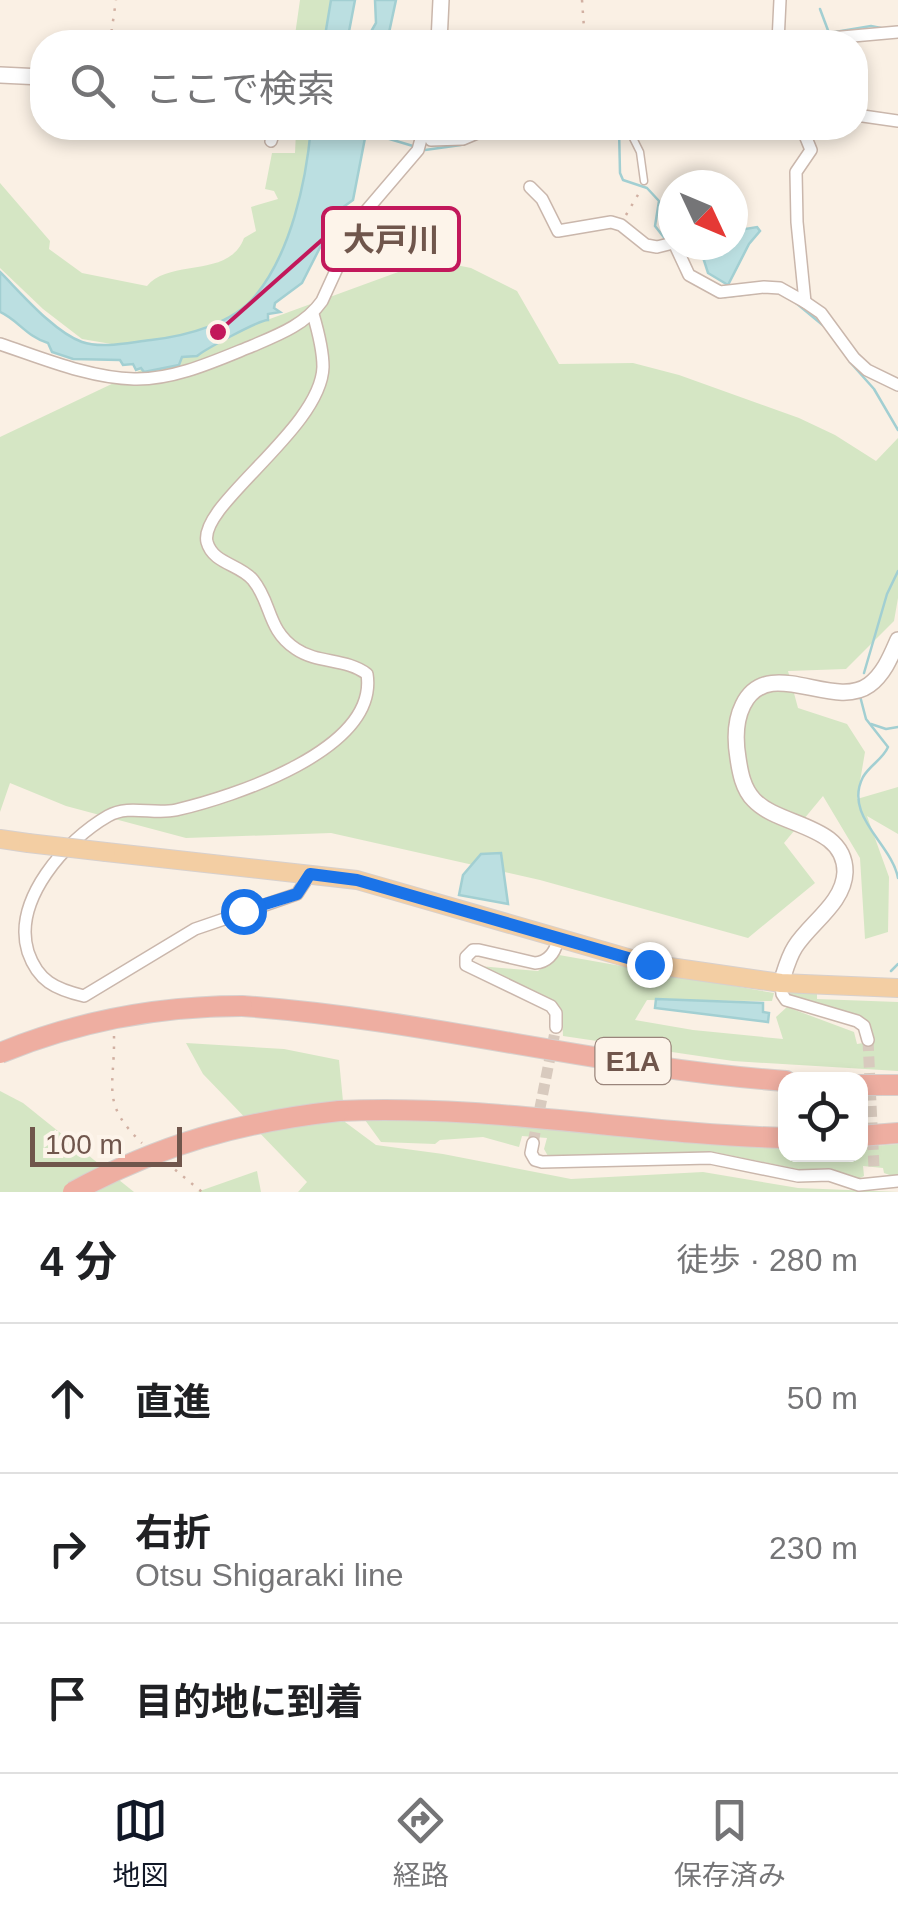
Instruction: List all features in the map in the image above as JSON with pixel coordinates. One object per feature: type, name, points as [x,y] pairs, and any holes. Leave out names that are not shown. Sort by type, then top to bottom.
[{"type":"highway","name":"E1A","points":[[0,1053],[77,1026],[140,1012],[242,1006],[316,1011],[778,1080]]},
{"type":"highway","points":[[868,1084],[898,1085]]},
{"type":"highway","name":"E1A","points":[[73,1192],[132,1162],[198,1136],[339,1110],[427,1110],[778,1137]]},
{"type":"highway","points":[[868,1135],[898,1133]]},
{"type":"main road","points":[[0,839],[357,880],[649,964],[781,983],[898,988]]},
{"type":"street","points":[[441,30],[442,0]]},
{"type":"street","points":[[779,30],[780,0]]},
{"type":"street","points":[[868,35],[898,32]]},
{"type":"street","points":[[0,75],[30,76]]},
{"type":"street","points":[[868,117],[898,121]]},
{"type":"street","points":[[0,344],[67,366],[133,379],[166,376],[273,337],[313,314],[322,302],[360,218],[418,150],[420,140]]},
{"type":"street","points":[[806,302],[796,172],[811,150],[807,140]]},
{"type":"street","points":[[530,187],[542,199],[558,231],[611,222],[646,245],[658,247]]},
{"type":"street","points":[[681,260],[690,275],[720,292],[764,286],[780,288],[806,302],[821,314],[867,370],[898,385]]},
{"type":"street","points":[[310,874],[297,894],[195,928],[84,996],[48,984],[37,972],[26,943],[24,923],[34,891],[55,864],[102,820],[114,812],[174,810],[272,780],[321,750],[364,706],[370,688],[367,674],[356,666],[312,657],[295,649],[271,624],[264,597],[250,576],[214,556],[207,540],[208,528],[218,511],[293,432],[316,394],[323,369],[313,314]]},
{"type":"street","points":[[868,1040],[858,1021],[786,1000],[782,994],[781,983],[794,949],[836,899],[845,868],[829,839],[776,815],[752,798],[740,771],[736,735],[748,695],[771,683],[794,683],[838,693],[864,688],[882,672],[898,640]]},
{"type":"street","points":[[556,1027],[556,1013],[551,1006],[466,965],[466,958],[473,950],[479,950],[535,964],[544,962],[556,951],[558,940]]},
{"type":"street","points":[[533,1143],[531,1154],[534,1160],[542,1162],[710,1158],[798,1176],[829,1175],[859,1185],[898,1181]]},
{"type":"street","points":[[874,1168],[875,1183]]},
{"type":"lane","points":[[634,140],[640,152],[643,185]]},
{"type":"path","points":[[112,30],[116,0]]},
{"type":"path","points":[[582,0],[583,30]]},
{"type":"path","points":[[621,225],[643,185]]},
{"type":"path","points":[[110,1023],[114,1037],[114,1110],[120,1122],[149,1150]]},
{"type":"path","points":[[162,1160],[202,1192]]},
{"type":"green space","points":[[300,0],[340,0],[335,30],[296,30]]},
{"type":"green space","points":[[296,140],[314,140],[305,199],[262,297],[217,327],[135,348],[82,339],[0,268],[0,183],[50,241],[49,249],[82,273],[147,286],[170,272],[213,264],[236,251],[244,238],[256,231],[251,207],[278,199],[274,191],[265,189],[272,153],[295,153]]},
{"type":"green space","points":[[431,260],[471,268],[517,291],[559,364],[633,363],[679,375],[799,418],[876,461],[898,438],[898,598],[894,621],[846,669],[788,671],[798,708],[847,724],[865,752],[857,799],[898,787],[898,834],[867,816],[889,877],[888,932],[865,939],[860,858],[823,796],[784,843],[815,883],[748,938],[540,880],[331,833],[186,838],[66,806],[10,783],[0,812],[0,437],[177,353]]},
{"type":"green space","points":[[559,955],[774,993],[772,1001],[647,1000],[635,1020],[693,1030],[783,1039],[776,1017],[787,1007],[854,1032],[857,1044],[875,1041],[871,1026],[858,1017],[787,995],[787,991],[817,993],[817,999],[898,1002],[898,1071],[733,1061],[563,1036],[562,1013],[552,1003],[479,966],[538,971]]},
{"type":"green space","points":[[186,1043],[284,1049],[339,1060],[345,1122],[376,1145],[571,1179],[703,1172],[798,1188],[898,1192],[298,1192],[307,1182],[203,1074]]},
{"type":"green space","points":[[0,1091],[23,1103],[134,1192],[0,1192]]},
{"type":"green space","points":[[350,1115],[778,1145],[778,1162],[868,1162],[868,1146],[898,1144],[898,1178],[884,1173],[883,1168],[863,1166],[864,1176],[858,1179],[830,1168],[802,1170],[714,1152],[548,1156],[544,1149],[547,1138],[522,1136],[519,1147],[483,1137],[440,1140],[435,1144],[381,1142],[365,1120]]},
{"type":"green space","points":[[257,1171],[261,1192],[197,1192]]},
{"type":"water","points":[[331,0],[355,0],[349,30],[326,30]]},
{"type":"water","points":[[375,0],[396,0],[390,30],[372,30],[376,23]]},
{"type":"water","points":[[309,140],[365,140],[353,200],[339,210],[302,283],[275,303],[274,308],[280,312],[268,314],[268,320],[197,356],[182,357],[179,365],[144,372],[141,368],[136,370],[133,364],[123,365],[120,360],[73,359],[52,352],[48,343],[0,312],[0,272],[49,321],[71,337],[90,344],[179,335],[222,321],[246,305],[268,278],[287,238]]},
{"type":"water","points":[[757,227],[760,231],[748,246],[748,228]]},
{"type":"water","points":[[704,260],[741,260],[728,285],[708,273]]},
{"type":"water","points":[[501,853],[508,904],[459,895],[463,875],[481,854]]},
{"type":"water","points":[[656,999],[763,1003],[763,1012],[769,1013],[768,1022],[655,1008]]},
{"type":"waterway","points":[[820,9],[828,30]]},
{"type":"waterway","points":[[847,30],[881,28]]},
{"type":"waterway","points":[[393,140],[413,146]]},
{"type":"waterway","points":[[619,140],[623,180],[647,188],[658,200]]},
{"type":"waterway","points":[[425,150],[461,145]]},
{"type":"waterway","points":[[658,207],[658,230]]},
{"type":"waterway","points":[[725,297],[757,293]]},
{"type":"waterway","points":[[796,303],[825,327]]},
{"type":"waterway","points":[[850,362],[874,389],[898,430]]},
{"type":"waterway","points":[[864,673],[887,594],[898,571]]},
{"type":"waterway","points":[[860,696],[866,719],[888,747],[863,777],[859,804],[898,878]]},
{"type":"waterway","points":[[871,724],[886,729],[898,727]]},
{"type":"waterway","points":[[891,971],[898,964]]},
{"type":"tunnel","points":[[533,1143],[556,1027]]},
{"type":"tunnel","points":[[868,1040],[874,1168]]},
{"type":"place","name":"大戸川","points":[[218,332]]},
{"type":"route","points":[[243,911],[297,894],[310,874],[357,880],[649,964]]}]
